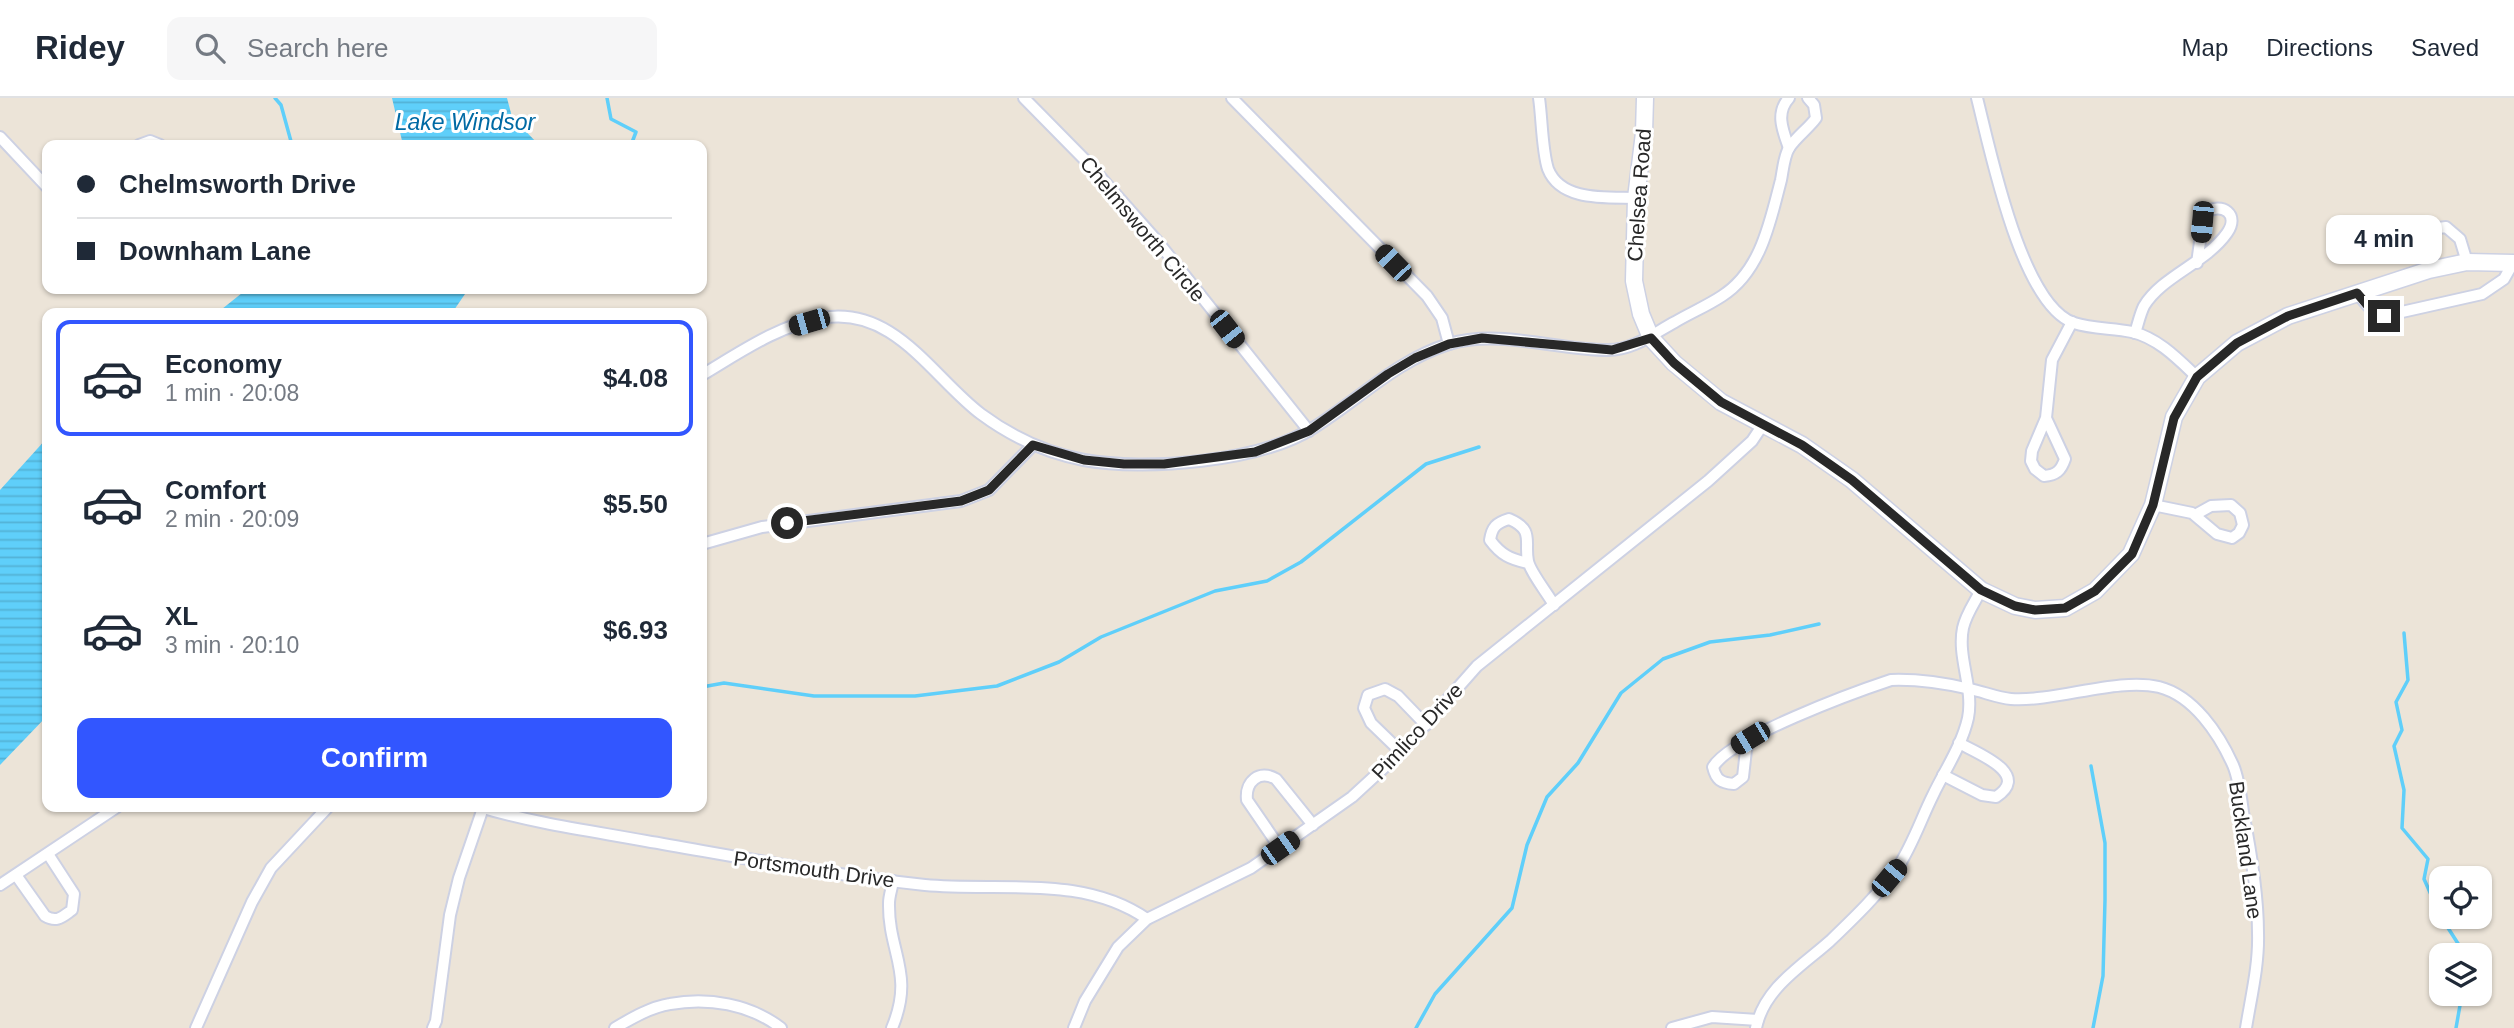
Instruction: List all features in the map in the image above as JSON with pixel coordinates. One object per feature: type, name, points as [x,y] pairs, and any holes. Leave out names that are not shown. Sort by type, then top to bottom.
[{"type":"street","name":"Chelmsworth Circle","points":[[1024,98],[1086,161],[1158,242],[1309,431]]},
{"type":"street","points":[[1232,98],[1427,296],[1442,318],[1449,344]]},
{"type":"street","points":[[1539,98],[1548,170],[1561,185],[1577,194],[1636,198]]},
{"type":"street","name":"Chelsea Road","points":[[1645,98],[1644,133],[1636,198],[1633,281],[1641,314],[1651,338],[1674,363],[1721,402],[1802,445],[1852,480],[1981,590],[2015,606],[2035,610],[2065,608],[2095,591],[2132,554],[2153,505],[2174,418],[2197,377],[2237,343],[2288,316],[2429,270],[2467,262],[2514,263]]},
{"type":"street","points":[[1789,98],[1782,106],[1781,117],[1789,148]]},
{"type":"street","points":[[707,372],[793,326],[824,317],[854,319],[884,328],[908,345],[978,412],[1003,430],[1033,445],[1084,460],[1124,464],[1164,464],[1255,452],[1309,431],[1388,374],[1415,358],[1449,344],[1482,338],[1612,350],[1651,338],[1665,327],[1724,295],[1748,271],[1765,241],[1789,148],[1816,118],[1814,105],[1808,98]]},
{"type":"street","points":[[1977,98],[1999,182],[2031,277],[2045,300],[2072,322],[2135,332],[2165,348],[2197,377]]},
{"type":"street","points":[[0,137],[42,182]]},
{"type":"street","points":[[2135,332],[2143,308],[2153,294],[2197,263],[2230,230],[2231,219],[2228,211],[2221,207],[2204,213],[2197,263]]},
{"type":"street","points":[[2429,270],[2425,243],[2431,229],[2446,227],[2460,239],[2467,262]]},
{"type":"street","points":[[2357,293],[2368,306],[2384,316],[2482,294],[2504,279],[2514,263]]},
{"type":"street","points":[[2046,418],[2065,459],[2062,469],[2054,475],[2044,476],[2035,469],[2031,461],[2032,451],[2046,418],[2052,360],[2072,322]]},
{"type":"street","name":"Pimlico Drive","points":[[1074,1028],[1085,1001],[1118,947],[1147,919],[1251,867],[1352,797],[1401,752],[1476,666],[1708,481],[1752,441],[1764,423]]},
{"type":"street","points":[[707,543],[762,527],[961,501],[989,490],[1033,445]]},
{"type":"street","points":[[2153,505],[2195,515]]},
{"type":"street","points":[[1528,563],[1555,605]]},
{"type":"street","points":[[1672,1028],[1712,1017],[1757,1024],[1766,1003],[1786,976],[1860,911],[1898,867],[1959,743],[1968,717],[1969,688],[1963,631],[1981,590]]},
{"type":"street","name":"Buckland Lane","points":[[1750,738],[1891,680],[1911,679],[1969,688],[2011,699],[2136,685],[2175,691],[2202,716],[2220,741],[2234,768],[2249,846],[2258,934],[2255,977],[2246,1028]]},
{"type":"street","points":[[1401,752],[1371,723],[1364,708],[1368,695],[1384,689],[1398,696],[1426,725]]},
{"type":"street","points":[[1942,775],[1982,795],[1996,797],[2004,792],[2008,783],[2006,773],[1998,764],[1959,743]]},
{"type":"street","points":[[1280,848],[1247,800],[1246,791],[1253,780],[1269,774],[1276,779],[1313,825]]},
{"type":"street","points":[[0,886],[110,812]]},
{"type":"street","points":[[195,1028],[252,902],[271,868],[323,812]]},
{"type":"street","points":[[433,1028],[450,915],[479,812]]},
{"type":"street","name":"Portsmouth Drive","points":[[503,812],[574,828],[794,868],[928,885],[1056,889],[1094,894],[1128,906],[1147,919]]},
{"type":"street","points":[[16,875],[45,916],[58,920],[72,910],[74,894],[48,853]]},
{"type":"street","points":[[892,1028],[900,1011],[902,995],[901,967],[889,902],[893,881]]},
{"type":"street","points":[[615,1028],[638,1015],[669,1004],[710,1002],[755,1011],[781,1028]]},
{"type":"water","name":"Lake Windsor","points":[[392,98],[507,98],[512,117],[534,140],[402,140]]},
{"type":"water","points":[[241,294],[465,294],[455,308],[223,308]]},
{"type":"water","points":[[42,444],[42,721],[0,765],[0,490]]},
{"type":"waterway","points":[[275,98],[281,105],[291,140]]},
{"type":"waterway","points":[[607,98],[611,119],[636,132],[633,140]]},
{"type":"waterway","points":[[707,686],[724,683],[814,696],[915,696],[997,686],[1059,662],[1101,637],[1215,591],[1267,581],[1301,562],[1426,464],[1479,447]]},
{"type":"waterway","points":[[1416,1028],[1435,994],[1512,908],[1527,845],[1547,797],[1578,763],[1621,693],[1663,659],[1710,642],[1770,635],[1819,624]]},
{"type":"waterway","points":[[2404,633],[2408,680],[2396,702],[2402,730],[2394,746],[2404,790],[2402,828],[2428,859],[2424,879],[2429,890]]},
{"type":"waterway","points":[[2091,766],[2105,843],[2103,976],[2093,1028]]},
{"type":"waterway","points":[[2449,929],[2458,943]]},
{"type":"waterway","points":[[2456,1028],[2460,1006]]},
{"type":"route","points":[[787,523],[961,501],[989,490],[1033,445],[1084,460],[1124,464],[1164,464],[1255,452],[1309,431],[1388,374],[1415,358],[1449,344],[1482,338],[1612,350],[1651,338],[1674,363],[1721,402],[1802,445],[1852,480],[1981,590],[2015,606],[2035,610],[2065,608],[2095,591],[2132,554],[2153,505],[2174,418],[2197,377],[2237,343],[2288,316],[2357,293],[2368,306],[2384,316]]}]
